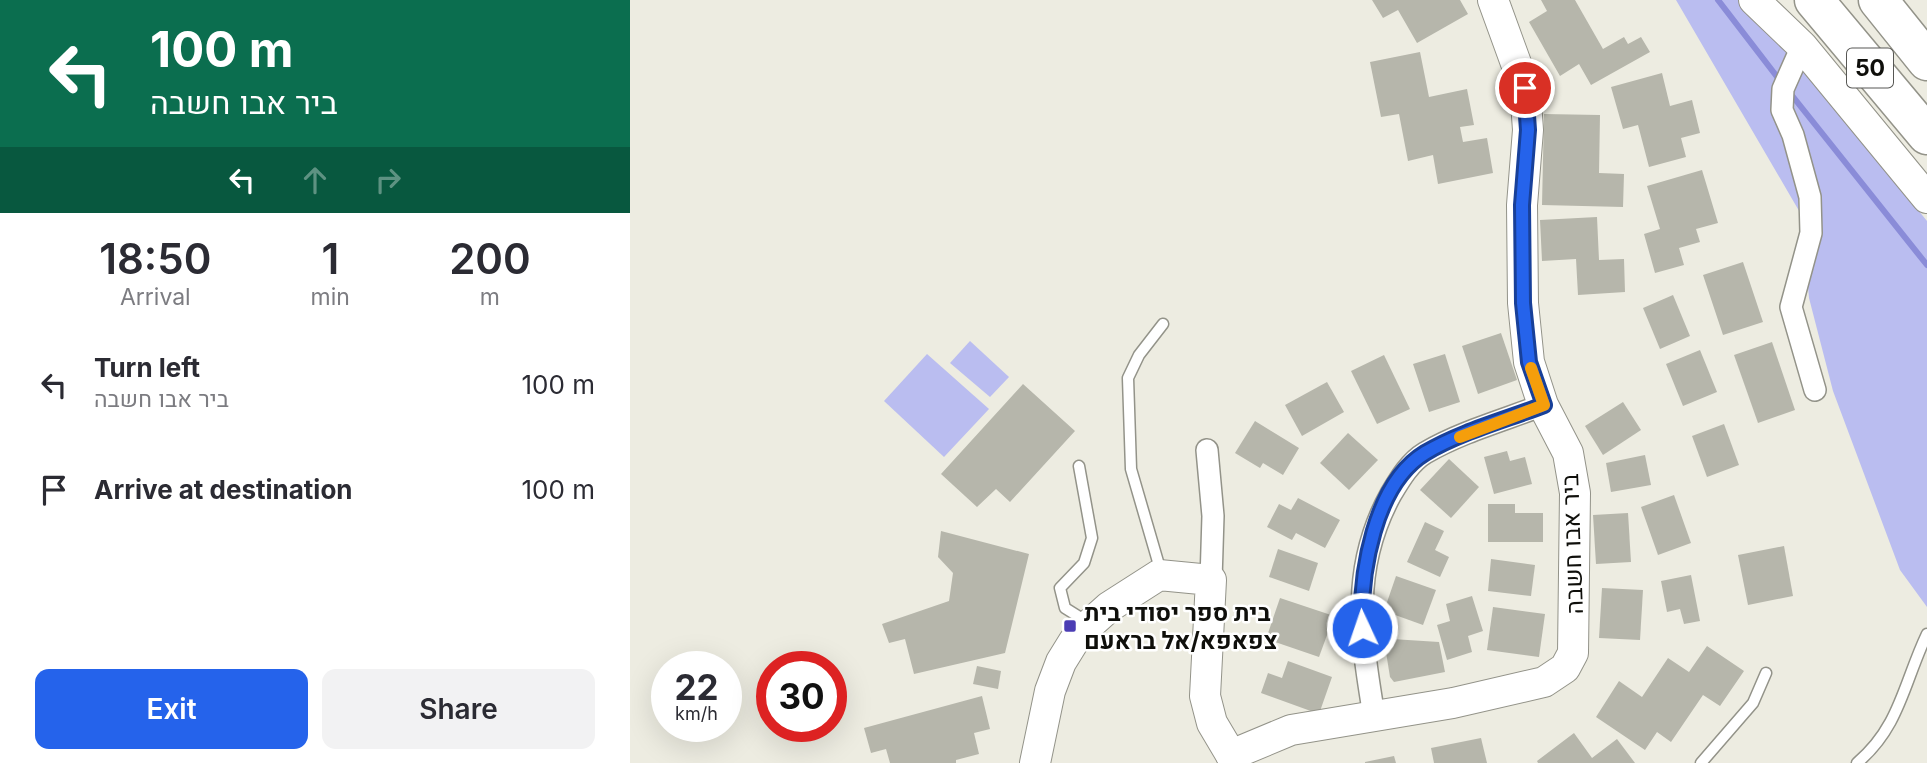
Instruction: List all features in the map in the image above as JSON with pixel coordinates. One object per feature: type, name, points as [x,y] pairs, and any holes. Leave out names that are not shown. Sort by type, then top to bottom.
[{"type":"highway","name":"50","points":[[1814,0],[1927,135]]},
{"type":"highway","name":"50","points":[[1878,0],[1927,61]]},
{"type":"street","name":"ביר אבו חשבה","points":[[1230,759],[1291,730],[1453,703],[1544,682],[1565,668],[1573,653],[1575,493],[1568,453],[1544,405],[1529,362],[1523,303],[1522,205],[1528,130],[1525,88],[1493,0]]},
{"type":"street","points":[[1754,0],[1802,46],[1927,198]]},
{"type":"street","points":[[1802,46],[1783,89],[1782,110],[1793,135],[1810,197],[1811,233],[1791,307],[1815,390]]},
{"type":"street","points":[[1374,716],[1366,668],[1360,593],[1369,543],[1382,511],[1401,478],[1422,454],[1544,405]]},
{"type":"street","points":[[1207,450],[1213,516],[1205,696],[1212,723],[1230,759]]},
{"type":"street","points":[[1035,763],[1051,691],[1062,662],[1074,641],[1090,624],[1130,591],[1161,575],[1211,580]]},
{"type":"lane","points":[[1161,575],[1131,468],[1128,378],[1139,355],[1163,324]]},
{"type":"lane","points":[[1079,466],[1092,538],[1084,563],[1060,588],[1065,608],[1090,624]]},
{"type":"lane","points":[[1857,763],[1875,748],[1893,723],[1927,634]]},
{"type":"lane","points":[[1701,763],[1753,704],[1766,673]]},
{"type":"shaded area","points":[[1676,0],[1747,0],[1927,221],[1927,607],[1900,570],[1833,391],[1809,298],[1802,216]]},
{"type":"shaded area","points":[[970,341],[1009,377],[990,397],[950,363]]},
{"type":"shaded area","points":[[927,354],[989,409],[944,457],[884,401]]},
{"type":"building","points":[[1372,0],[1460,0],[1468,14],[1417,43],[1398,10],[1383,18]]},
{"type":"building","points":[[1541,0],[1575,0],[1603,49],[1624,37],[1628,44],[1641,37],[1650,52],[1591,85],[1579,64],[1560,76],[1529,22],[1547,11]]},
{"type":"building","points":[[1420,52],[1429,97],[1467,89],[1474,125],[1460,127],[1463,142],[1487,138],[1493,173],[1438,184],[1433,155],[1408,161],[1399,114],[1381,117],[1370,62]]},
{"type":"building","points":[[1662,73],[1670,106],[1692,100],[1700,133],[1681,138],[1686,157],[1649,167],[1638,125],[1623,129],[1611,87]]},
{"type":"building","points":[[1544,114],[1600,115],[1599,173],[1624,174],[1623,207],[1542,205]]},
{"type":"building","points":[[1702,170],[1718,223],[1696,229],[1700,242],[1679,248],[1684,265],[1655,273],[1644,234],[1660,229],[1647,186]]},
{"type":"building","points":[[1597,217],[1599,260],[1624,259],[1625,292],[1578,295],[1576,259],[1542,261],[1540,220]]},
{"type":"building","points":[[1743,262],[1763,322],[1723,335],[1703,275]]},
{"type":"building","points":[[1673,295],[1690,336],[1660,349],[1643,308]]},
{"type":"building","points":[[1501,333],[1517,380],[1478,394],[1462,346]]},
{"type":"building","points":[[1772,342],[1795,410],[1758,423],[1734,355]]},
{"type":"building","points":[[1700,350],[1717,392],[1683,406],[1666,364]]},
{"type":"building","points":[[1445,354],[1460,402],[1429,412],[1413,364]]},
{"type":"building","points":[[1384,355],[1410,409],[1377,424],[1351,371]]},
{"type":"building","points":[[1327,382],[1344,412],[1302,436],[1285,405]]},
{"type":"building","points":[[1023,384],[1075,431],[1010,502],[996,489],[977,507],[941,474]]},
{"type":"building","points":[[1623,402],[1641,430],[1603,455],[1585,426]]},
{"type":"building","points":[[1255,421],[1299,448],[1283,475],[1263,463],[1260,468],[1235,453]]},
{"type":"building","points":[[1724,424],[1739,465],[1707,477],[1692,436]]},
{"type":"building","points":[[1348,433],[1378,460],[1349,490],[1320,463]]},
{"type":"building","points":[[1507,451],[1510,461],[1525,457],[1532,484],[1494,494],[1484,457]]},
{"type":"building","points":[[1645,455],[1651,485],[1611,492],[1606,463]]},
{"type":"building","points":[[1449,459],[1479,487],[1451,518],[1420,490]]},
{"type":"building","points":[[1674,495],[1691,543],[1658,555],[1641,507]]},
{"type":"building","points":[[1298,498],[1340,520],[1325,548],[1296,533],[1292,540],[1267,527],[1279,504],[1291,510]]},
{"type":"building","points":[[1488,504],[1515,504],[1515,513],[1543,513],[1543,542],[1488,542]]},
{"type":"building","points":[[1628,513],[1631,562],[1596,564],[1593,515]]},
{"type":"building","points":[[1425,522],[1444,531],[1435,550],[1449,557],[1440,577],[1407,562]]},
{"type":"building","points":[[941,531],[1029,554],[1005,653],[914,674],[905,639],[889,643],[882,624],[949,601],[953,573],[938,557]]},
{"type":"building","points":[[1784,546],[1793,596],[1748,605],[1738,555]]},
{"type":"building","points":[[1278,549],[1318,563],[1309,591],[1269,577]]},
{"type":"building","points":[[1491,559],[1535,565],[1531,596],[1488,591]]},
{"type":"building","points":[[1691,575],[1700,621],[1684,624],[1680,609],[1667,612],[1661,581]]},
{"type":"building","points":[[1396,576],[1436,590],[1423,625],[1384,611]]},
{"type":"building","points":[[1602,588],[1643,590],[1640,640],[1599,638]]},
{"type":"building","points":[[1472,596],[1483,631],[1468,636],[1472,652],[1447,660],[1437,625],[1450,621],[1446,604]]},
{"type":"building","points":[[1280,598],[1334,616],[1319,657],[1266,639]]},
{"type":"building","points":[[1493,607],[1545,614],[1539,657],[1487,650]]},
{"type":"building","points":[[1392,639],[1439,642],[1445,672],[1394,682],[1390,677],[1385,646]]},
{"type":"building","points":[[1707,646],[1744,671],[1720,706],[1703,695],[1671,742],[1657,732],[1645,750],[1596,717],[1619,681],[1642,697],[1668,658],[1689,672]]},
{"type":"building","points":[[1288,661],[1332,677],[1319,714],[1261,693],[1268,673],[1282,678]]},
{"type":"building","points":[[977,666],[1001,671],[998,689],[973,684]]},
{"type":"building","points":[[982,696],[990,729],[974,733],[979,754],[956,760],[956,763],[890,763],[886,749],[871,753],[864,728]]},
{"type":"building","points":[[1574,733],[1592,758],[1617,739],[1635,763],[1538,763],[1537,761]]},
{"type":"building","points":[[1481,738],[1487,763],[1434,763],[1431,748]]},
{"type":"building","points":[[1394,756],[1396,763],[1365,763],[1365,762]]},
{"type":"waterway","points":[[1718,0],[1781,82]]},
{"type":"waterway","points":[[1790,93],[1927,265]]},
{"type":"slow traffic","points":[[1460,437],[1544,405],[1531,368]]},
{"type":"place","name":"בית ספר יסודי בית צפאפא/אל בראעם","points":[[1070,626]]},
{"type":"route","points":[[1362,628],[1360,593],[1369,543],[1382,511],[1401,478],[1422,454],[1544,405],[1529,362],[1523,303],[1522,205],[1528,130],[1525,88]]}]
